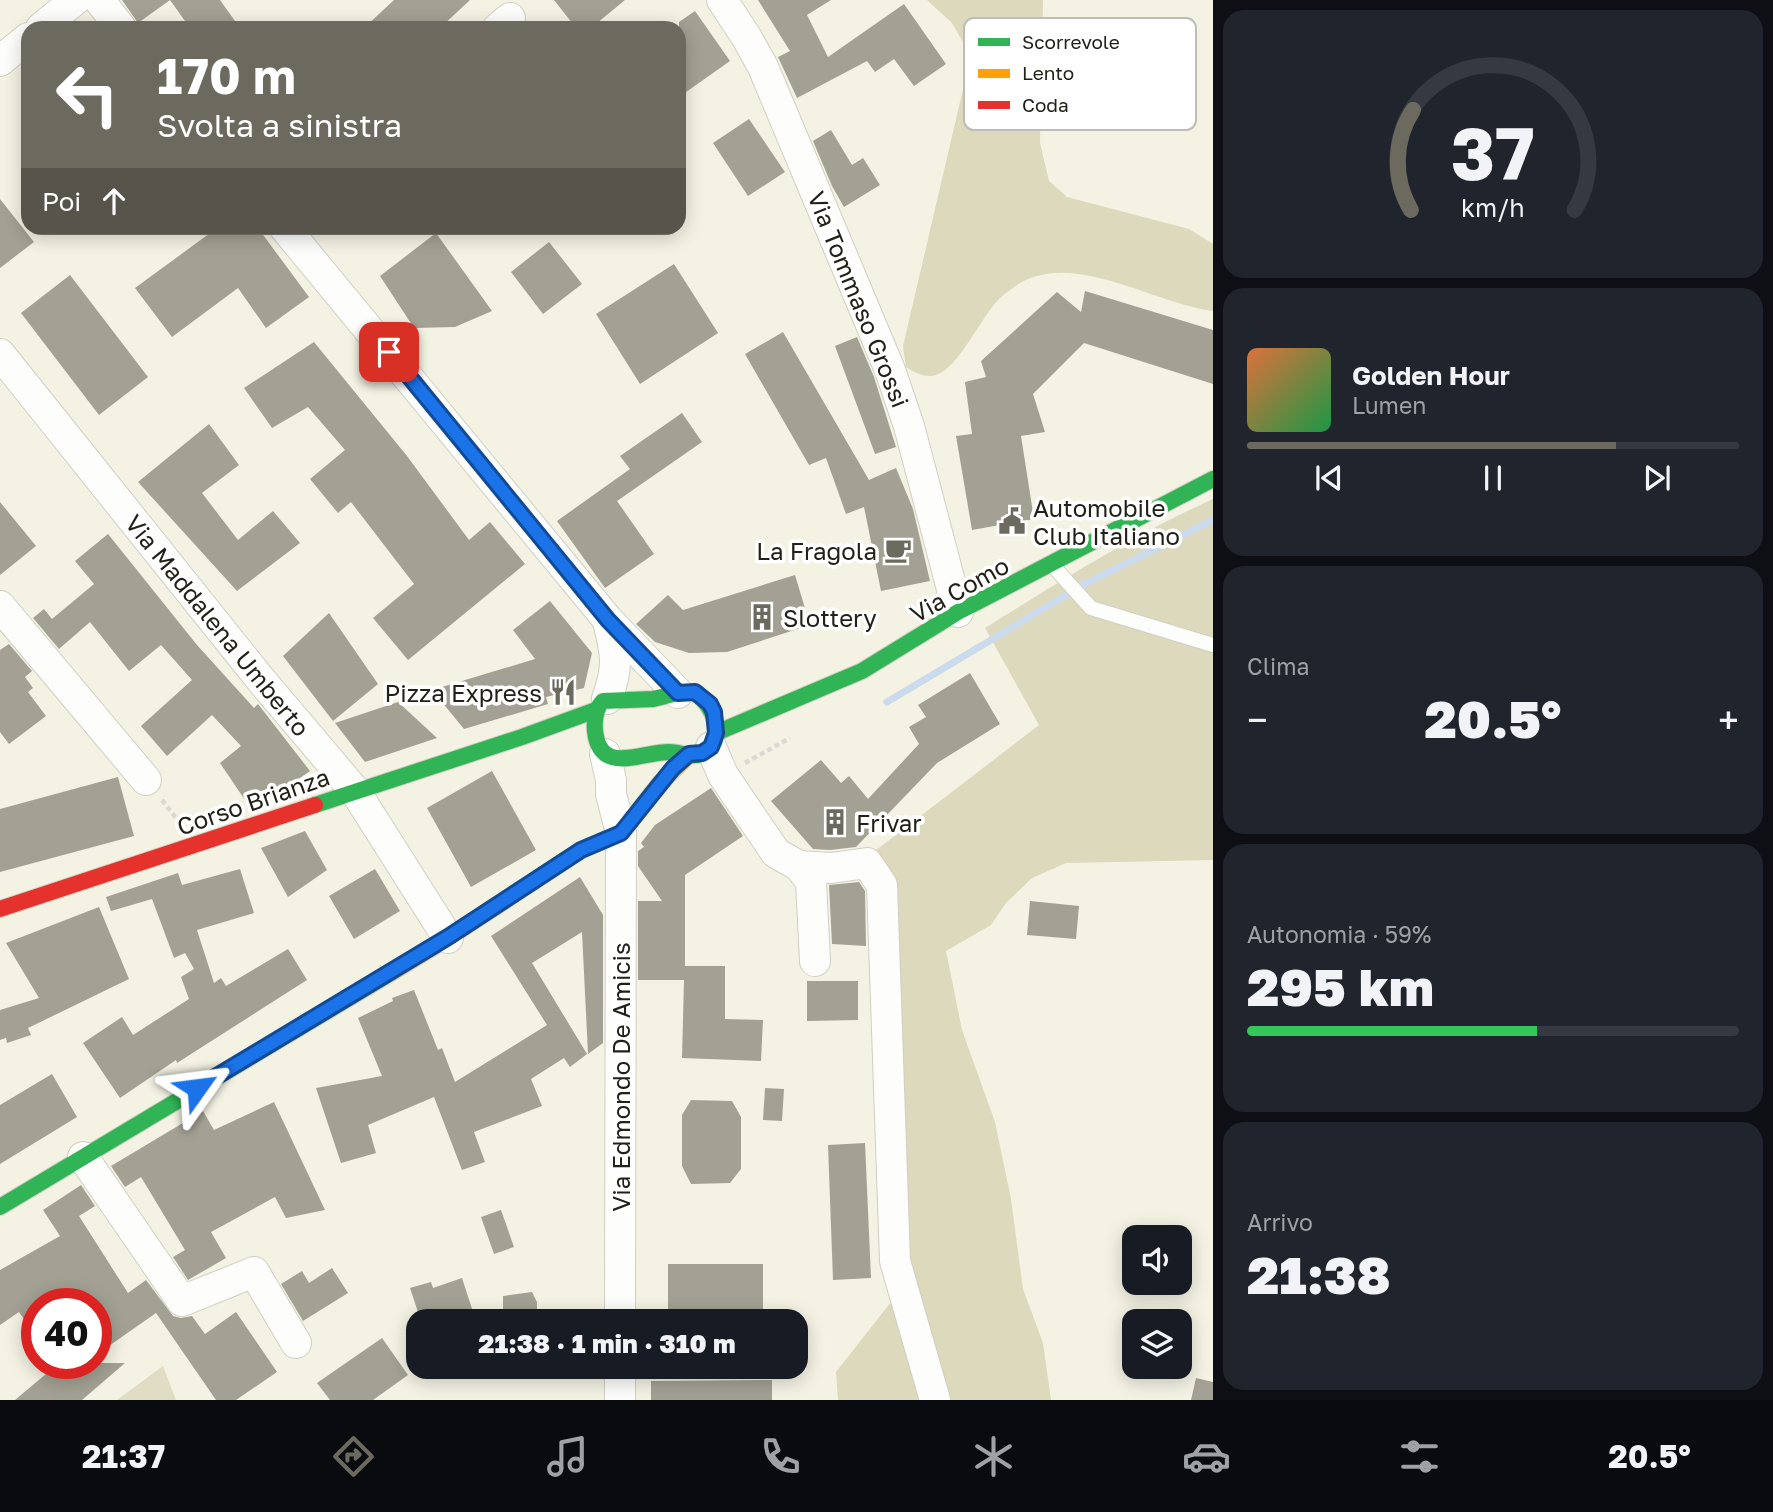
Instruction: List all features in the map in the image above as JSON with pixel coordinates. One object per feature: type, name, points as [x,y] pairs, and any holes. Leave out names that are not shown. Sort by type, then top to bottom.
[{"type":"main road","name":"Via Como","points":[[705,745],[802,696],[827,688],[862,671],[958,612],[1213,480]]},
{"type":"main road","points":[[0,1207],[448,937],[581,850],[621,833],[659,784],[705,745],[714,712],[710,704],[699,695],[602,705],[601,750]]},
{"type":"main road","name":"Via Como","points":[[765,696],[802,696]]},
{"type":"main road","name":"Corso Brianza","points":[[0,909],[522,737],[602,705]]},
{"type":"main road","name":"Corso Brianza","points":[[522,737],[571,741],[628,760],[705,745]]},
{"type":"street","points":[[50,21],[75,0]]},
{"type":"street","points":[[99,0],[116,21]]},
{"type":"street","name":"Via Tommaso Grossi","points":[[722,0],[747,38],[772,88],[879,341],[900,400],[958,612]]},
{"type":"street","points":[[0,61],[21,44]]},
{"type":"street","points":[[291,235],[608,620],[699,695]]},
{"type":"street","name":"Via Maddalena Umberto","points":[[0,354],[261,680],[355,791],[448,937]]},
{"type":"street","points":[[0,606],[146,780]]},
{"type":"street","points":[[602,705],[616,674],[616,654],[608,620]]},
{"type":"street","points":[[705,745],[776,853],[799,866],[811,882],[815,961]]},
{"type":"street","name":"Via Edmondo De Amicis","points":[[601,750],[611,780],[611,794],[621,833],[620,1309]]},
{"type":"street","points":[[581,850],[611,794]]},
{"type":"street","points":[[799,866],[831,868],[867,863],[882,885],[895,1261],[935,1400]]},
{"type":"street","points":[[83,1157],[182,1301],[254,1272],[296,1343]]},
{"type":"street","points":[[620,1379],[620,1400]]},
{"type":"lane","points":[[1052,564],[1091,608],[1213,645]]},
{"type":"path","points":[[146,780],[196,845]]},
{"type":"shaded area","points":[[927,0],[1043,0],[1043,18],[964,18],[964,44],[952,23]]},
{"type":"shaded area","points":[[964,85],[964,130],[1040,130],[1040,143],[1049,181],[1067,197],[1189,229],[1213,244],[1213,311],[1191,307],[1091,276],[1043,274],[1022,282],[1000,298],[962,352],[945,370],[936,375],[928,376],[906,367],[903,346]]},
{"type":"shaded area","points":[[1213,499],[1213,860],[1066,863],[1032,878],[1006,903],[991,925],[946,951],[962,1030],[995,1122],[1011,1199],[1023,1289],[1043,1343],[1051,1400],[838,1400],[836,1372],[902,1288],[889,1143],[875,851],[1039,725],[985,628],[1125,544]]},
{"type":"shaded area","points":[[163,1366],[176,1400],[117,1400]]},
{"type":"building","points":[[122,0],[170,0],[141,21],[137,21]]},
{"type":"building","points":[[170,0],[220,0],[235,21],[185,21]]},
{"type":"building","points":[[394,0],[470,0],[448,21],[372,21]]},
{"type":"building","points":[[554,0],[625,0],[600,21],[570,21]]},
{"type":"building","points":[[758,0],[831,0],[807,15],[828,57],[904,4],[946,64],[914,86],[894,59],[875,72],[867,61],[797,98],[778,57],[790,51]]},
{"type":"building","points":[[695,11],[730,61],[686,92],[686,21],[680,21]]},
{"type":"building","points":[[749,119],[785,172],[748,196],[713,143]]},
{"type":"building","points":[[831,130],[852,165],[863,158],[880,185],[844,207],[813,141]]},
{"type":"building","points":[[0,199],[21,226],[21,235],[28,235],[34,242],[0,268]]},
{"type":"building","points":[[207,235],[263,235],[309,297],[266,328],[238,288],[172,337],[135,288]]},
{"type":"building","points":[[433,235],[437,235],[492,311],[455,327],[414,328],[380,276]]},
{"type":"building","points":[[549,242],[582,284],[543,314],[511,272]]},
{"type":"building","points":[[674,264],[718,333],[640,384],[596,314]]},
{"type":"building","points":[[70,275],[148,377],[99,415],[21,313]]},
{"type":"building","points":[[1085,291],[1213,330],[1213,384],[1084,343],[1033,394],[1045,432],[1021,436],[1034,519],[972,530],[956,436],[972,434],[965,382],[986,377],[981,361],[1057,292],[1081,312]]},
{"type":"building","points":[[783,332],[869,480],[896,468],[913,509],[930,581],[881,591],[864,507],[846,514],[826,458],[809,465],[745,354]]},
{"type":"building","points":[[857,337],[874,377],[896,447],[875,454],[835,346]]},
{"type":"building","points":[[314,342],[407,456],[469,540],[490,522],[525,564],[408,660],[373,618],[414,584],[351,502],[338,513],[310,479],[345,450],[308,407],[272,428],[244,388]]},
{"type":"building","points":[[682,413],[702,442],[617,501],[654,554],[605,588],[557,521],[630,469],[620,456]]},
{"type":"building","points":[[209,424],[239,465],[202,493],[238,540],[273,511],[300,543],[237,591],[138,482]]},
{"type":"building","points":[[0,502],[36,546],[0,575]]},
{"type":"building","points":[[108,534],[197,645],[254,708],[258,704],[310,771],[281,791],[273,784],[247,803],[220,763],[241,746],[212,715],[167,756],[141,726],[192,680],[161,645],[129,671],[90,622],[59,649],[33,618],[44,609],[52,619],[94,584],[75,561]]},
{"type":"building","points":[[795,575],[810,625],[727,652],[689,653],[655,642],[636,624],[668,595],[683,610]]},
{"type":"building","points":[[550,601],[592,653],[584,688],[546,697],[548,704],[464,729],[432,690],[535,659],[513,630]]},
{"type":"building","points":[[329,613],[378,684],[333,721],[283,656]]},
{"type":"building","points":[[9,644],[32,671],[25,677],[33,688],[28,692],[46,716],[9,744],[0,732],[0,650]]},
{"type":"building","name":"Frivar","points":[[970,673],[1000,724],[937,763],[856,847],[813,849],[771,801],[821,760],[841,783],[849,776],[868,799],[919,744],[909,727],[926,717],[918,705]]},
{"type":"building","points":[[398,702],[437,738],[365,762],[335,723]]},
{"type":"building","points":[[492,771],[536,850],[471,887],[427,808]]},
{"type":"building","points":[[118,777],[134,836],[0,872],[0,809]]},
{"type":"building","points":[[711,788],[743,836],[685,875],[685,966],[725,966],[725,1019],[763,1020],[761,1061],[682,1058],[684,980],[638,980],[638,901],[662,901],[638,866],[638,851],[644,847],[641,843],[655,825]]},
{"type":"building","points":[[305,831],[327,870],[288,897],[261,848]]},
{"type":"building","points":[[240,869],[254,913],[197,930],[214,983],[221,978],[226,986],[288,949],[307,980],[177,1063],[176,1060],[120,1098],[83,1043],[122,1017],[133,1035],[189,999],[181,977],[194,969],[185,953],[174,958],[152,899],[111,911],[106,897],[178,873],[182,885]]},
{"type":"building","points":[[375,869],[400,911],[354,939],[329,896]]},
{"type":"building","points":[[580,877],[603,915],[603,1043],[588,1054],[582,932],[532,963],[587,1054],[570,1067],[564,1058],[531,1079],[542,1106],[474,1132],[485,1162],[462,1170],[434,1097],[368,1125],[376,1153],[341,1163],[316,1088],[382,1076],[358,1018],[393,1001],[392,998],[414,990],[438,1050],[442,1048],[455,1082],[547,1025],[491,936]]},
{"type":"building","points":[[859,882],[865,891],[866,946],[832,944],[829,885]]},
{"type":"building","points":[[1030,901],[1079,906],[1076,939],[1027,935]]},
{"type":"building","points":[[99,907],[129,979],[28,1028],[31,1035],[7,1043],[6,1038],[0,1040],[0,1010],[39,998],[6,943]]},
{"type":"building","points":[[807,981],[858,981],[858,1020],[807,1021]]},
{"type":"building","points":[[52,1074],[77,1117],[0,1164],[0,1105]]},
{"type":"building","points":[[765,1088],[784,1089],[782,1121],[763,1120]]},
{"type":"building","points":[[691,1100],[732,1101],[741,1117],[741,1169],[730,1183],[691,1184],[682,1166],[682,1115]]},
{"type":"building","points":[[274,1102],[325,1210],[286,1218],[275,1197],[211,1232],[226,1258],[188,1280],[173,1257],[185,1250],[141,1177],[125,1187],[111,1166],[203,1111],[214,1130]]},
{"type":"building","points":[[865,1143],[871,1278],[833,1280],[828,1145]]},
{"type":"building","points":[[81,1185],[95,1206],[79,1216],[128,1293],[146,1280],[173,1316],[192,1316],[205,1334],[236,1312],[277,1372],[236,1400],[216,1400],[156,1313],[112,1344],[112,1288],[21,1288],[21,1315],[19,1312],[0,1325],[0,1270],[60,1236],[43,1210]]},
{"type":"building","points":[[501,1210],[514,1247],[494,1254],[481,1217]]},
{"type":"building","points":[[668,1264],[763,1264],[763,1309],[668,1309]]},
{"type":"building","points":[[332,1268],[348,1293],[303,1321],[281,1284],[302,1271],[309,1283]]},
{"type":"building","points":[[462,1278],[472,1309],[417,1309],[410,1288],[431,1282],[433,1288]]},
{"type":"building","points":[[532,1292],[537,1309],[503,1309],[503,1296]]},
{"type":"building","points":[[382,1338],[406,1372],[406,1376],[373,1400],[330,1400],[317,1383]]},
{"type":"building","points":[[112,1363],[125,1363],[112,1374]]},
{"type":"building","points":[[1196,1378],[1213,1382],[1213,1400],[1191,1400]]},
{"type":"building","points":[[40,1379],[106,1379],[82,1400],[15,1400]]},
{"type":"building","points":[[772,1380],[772,1400],[651,1400],[651,1381]]},
{"type":"waterway","points":[[887,702],[1083,585],[1213,520]]},
{"type":"traffic: fast","points":[[716,733],[862,671],[958,612],[1213,479]]},
{"type":"traffic: fast","points":[[695,692],[708,705],[717,732],[710,748],[701,754],[669,752],[623,758],[605,753],[598,745],[595,719],[603,701],[653,699],[695,692]]},
{"type":"traffic: fast","points":[[315,805],[596,710]]},
{"type":"traffic: fast","points":[[0,1207],[394,971]]},
{"type":"traffic: slow","points":[[394,971],[581,850],[621,833],[659,784],[689,755]]},
{"type":"traffic: jam","points":[[0,909],[315,805]]},
{"type":"place","name":"Automobile Club Italiano","points":[[1012,521]]},
{"type":"place","name":"La Fragola","points":[[898,550]]},
{"type":"place","name":"Slottery","points":[[762,617]]},
{"type":"place","name":"Pizza Express","points":[[563,692]]},
{"type":"place","name":"Frivar","points":[[835,822]]},
{"type":"route","points":[[197,1088],[448,937],[581,850],[621,833],[673,768],[689,754],[697,755],[711,747],[716,733],[714,712],[710,704],[695,692],[678,693],[608,620],[389,352]]}]
